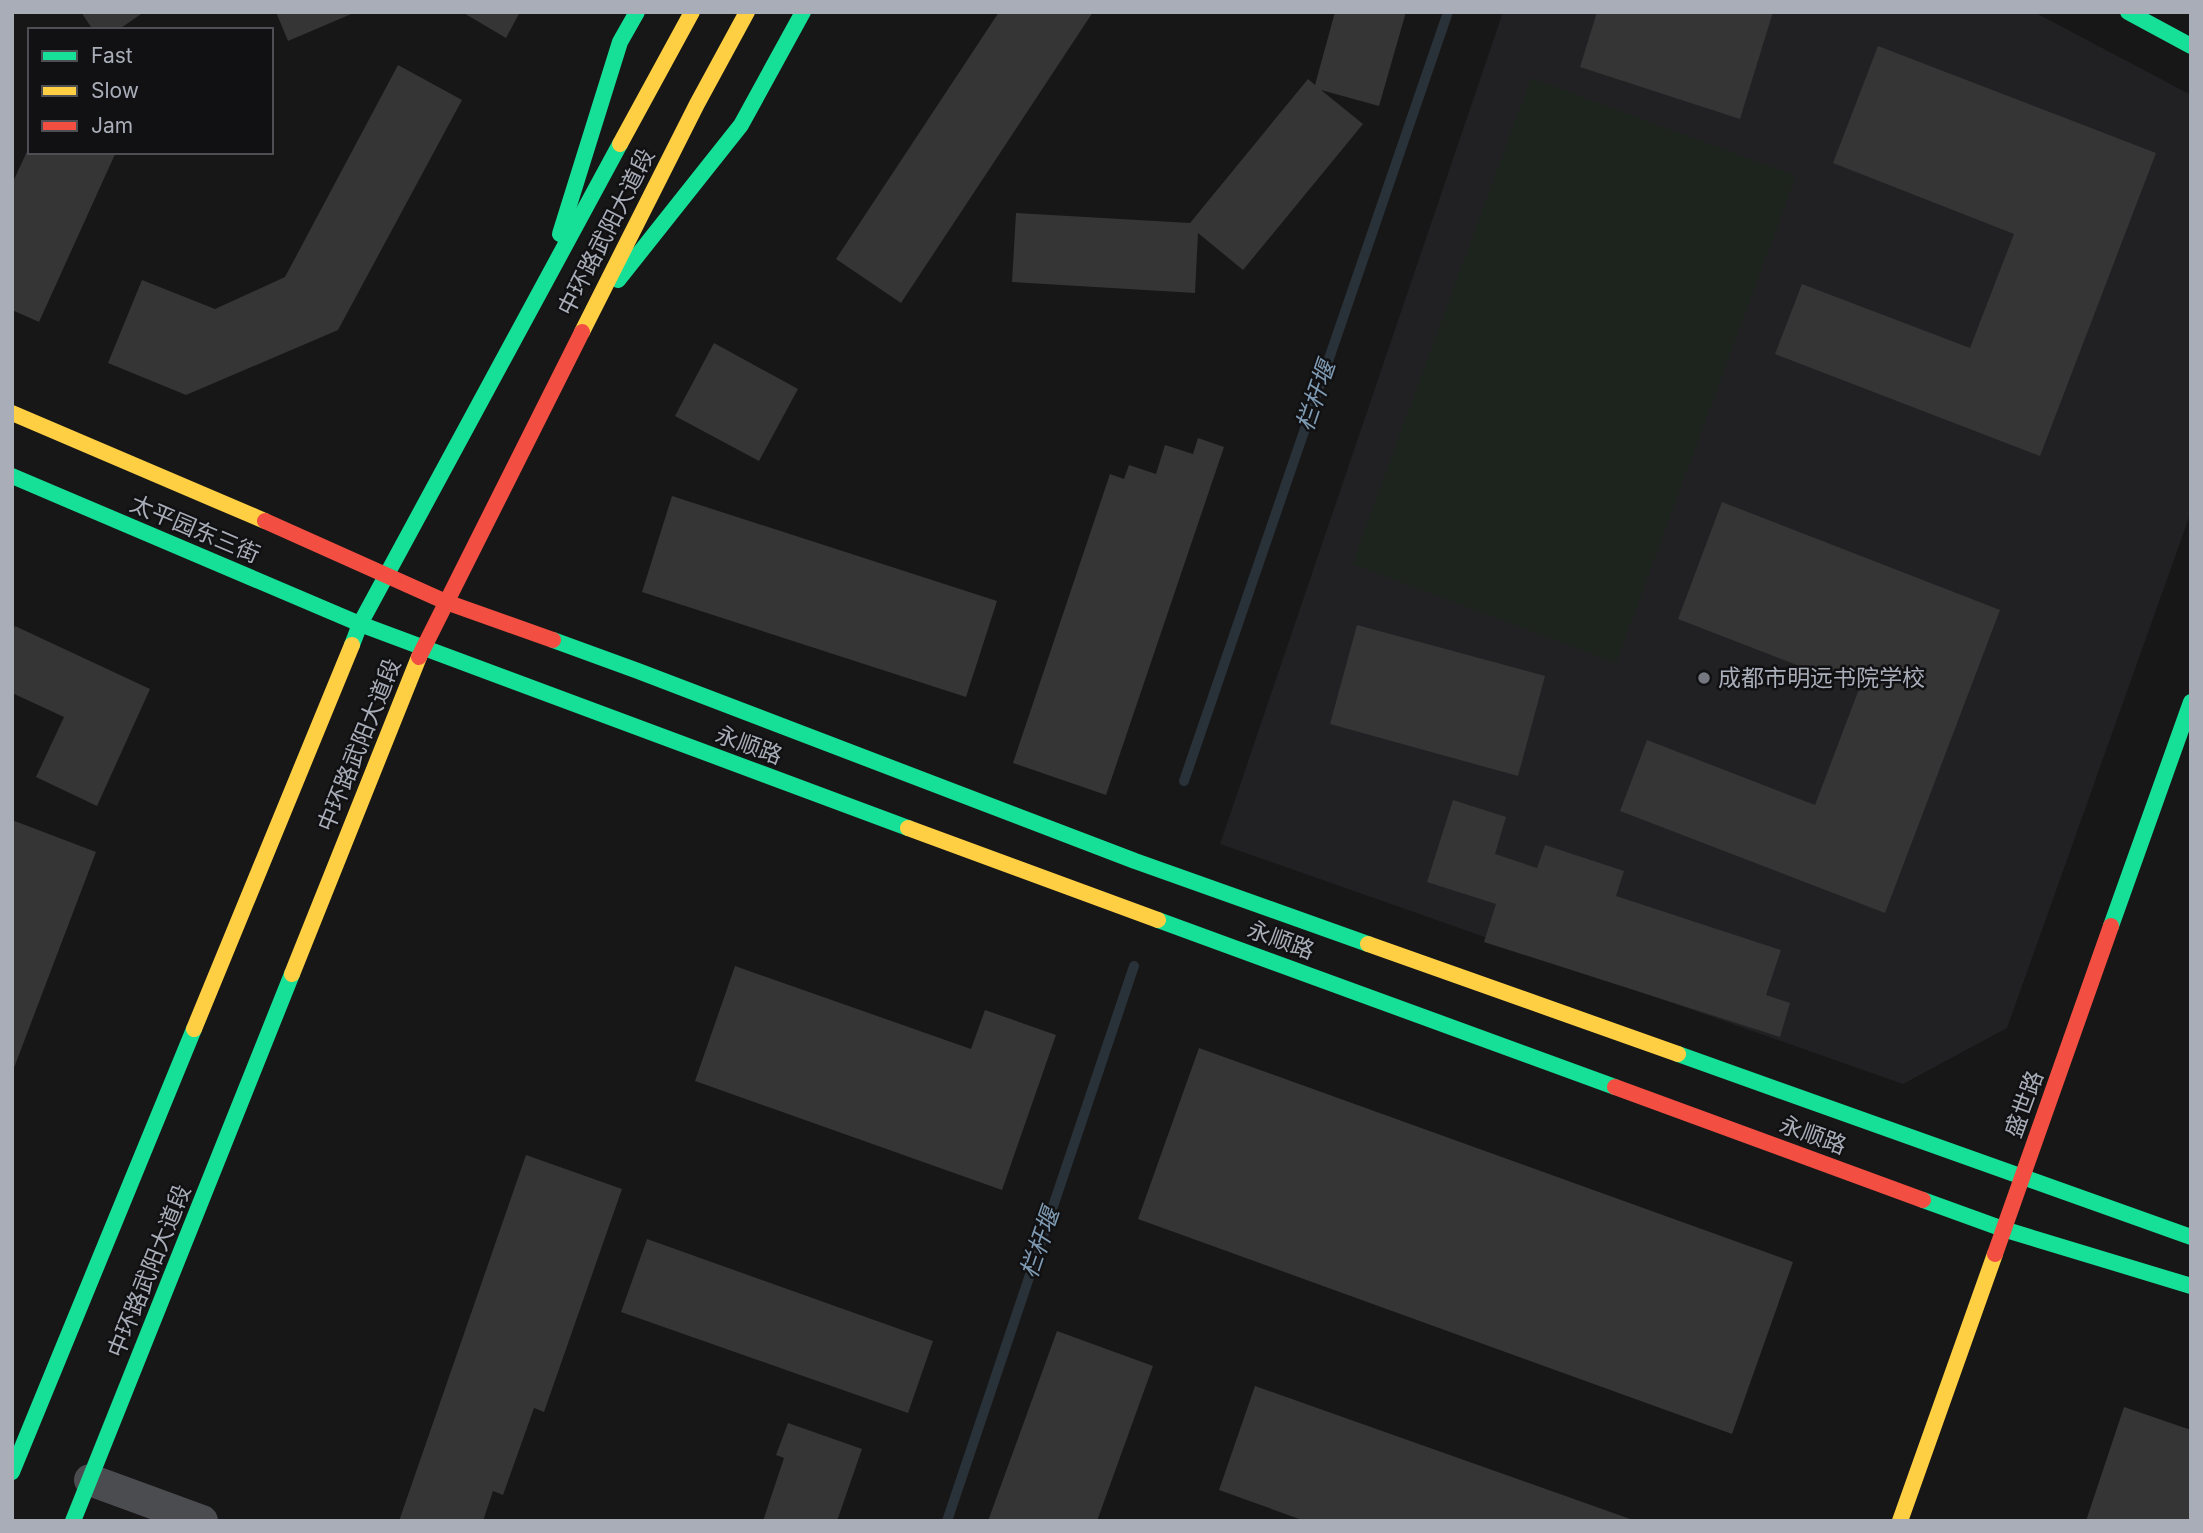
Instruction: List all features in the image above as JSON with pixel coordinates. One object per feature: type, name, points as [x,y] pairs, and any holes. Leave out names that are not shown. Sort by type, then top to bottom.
[{"type":"main road","points":[[547,276],[620,41],[637,12]]},
{"type":"main road","name":"中环路武阳大道段","points":[[12,1472],[360,624],[692,12]]},
{"type":"main road","name":"中环路武阳大道段","points":[[73,1521],[422,647],[697,104],[747,12]]},
{"type":"main road","points":[[588,318],[741,125],[803,12]]},
{"type":"main road","points":[[2128,12],[2191,46]]},
{"type":"main road","points":[[12,413],[208,495],[446,602],[650,676],[1135,862],[1516,995],[2191,1237]]},
{"type":"main road","name":"太平园东三街","points":[[12,475],[360,624]]},
{"type":"main road","name":"永顺路","points":[[360,624],[1125,909],[1189,930],[2003,1229],[2191,1286]]},
{"type":"main road","name":"盛世路","points":[[1900,1521],[2191,702]]},
{"type":"street","points":[[90,1480],[202,1521]]},
{"type":"shaded area","name":"成都市明远书院学校","points":[[1503,12],[2034,12],[2191,95],[2191,512],[2007,1028],[1903,1084],[1220,844]]},
{"type":"shaded area","points":[[1531,78],[1796,176],[1616,663],[1352,564]]},
{"type":"building","points":[[81,12],[144,12],[121,28],[92,28]]},
{"type":"building","points":[[276,12],[356,12],[288,41]]},
{"type":"building","points":[[462,12],[520,12],[506,38]]},
{"type":"building","points":[[999,12],[1093,12],[901,303],[836,259]]},
{"type":"building","points":[[1335,12],[1406,12],[1379,106],[1321,90],[1363,124],[1243,270],[1198,233],[1195,293],[1012,282],[1016,213],[1190,223],[1308,79],[1315,85]]},
{"type":"building","points":[[1597,12],[1773,12],[1740,119],[1580,67]]},
{"type":"building","points":[[1878,46],[2156,153],[2040,456],[1775,354],[1802,284],[1970,348],[2014,234],[1833,163]]},
{"type":"building","points":[[398,65],[462,100],[338,330],[186,395],[108,363],[142,280],[215,309],[285,277]]},
{"type":"building","points":[[28,149],[28,154],[115,154],[39,322],[12,310],[12,184]]},
{"type":"building","points":[[714,343],[798,389],[759,461],[675,416]]},
{"type":"building","points":[[1198,438],[1224,447],[1106,795],[1013,763],[1110,474],[1124,479],[1129,465],[1156,474],[1165,445],[1193,454]]},
{"type":"building","points":[[672,496],[997,601],[966,697],[642,592]]},
{"type":"building","points":[[1722,502],[2000,610],[1885,913],[1620,811],[1647,740],[1815,805],[1859,689],[1678,619]]},
{"type":"building","points":[[1357,625],[1545,676],[1518,776],[1330,724]]},
{"type":"building","points":[[15,626],[150,689],[97,806],[36,777],[64,717],[12,693],[12,632]]},
{"type":"building","points":[[1453,800],[1506,817],[1495,854],[1537,868],[1545,845],[1624,871],[1616,896],[1781,950],[1766,995],[1790,1003],[1780,1037],[1484,942],[1496,904],[1427,882]]},
{"type":"building","points":[[12,820],[96,852],[12,1073]]},
{"type":"building","points":[[735,966],[971,1049],[985,1010],[1056,1035],[1002,1190],[695,1081]]},
{"type":"building","points":[[1199,1048],[1793,1262],[1732,1434],[1138,1219]]},
{"type":"building","points":[[526,1155],[622,1189],[544,1412],[534,1408],[503,1495],[493,1491],[483,1521],[399,1521]]},
{"type":"building","points":[[647,1239],[933,1341],[908,1413],[621,1312]]},
{"type":"building","points":[[1057,1331],[1153,1366],[1097,1521],[988,1521]]},
{"type":"building","points":[[1255,1386],[1633,1521],[1305,1521],[1219,1490]]},
{"type":"building","points":[[2124,1407],[2191,1430],[2191,1521],[2086,1521]]},
{"type":"building","points":[[788,1423],[862,1449],[837,1521],[763,1521],[784,1458],[776,1455]]},
{"type":"waterway","name":"栏杆堰","points":[[1184,781],[1448,12]]},
{"type":"waterway","name":"栏杆堰","points":[[947,1521],[1134,966]]},
{"type":"traffic: fast","points":[[560,234],[620,42],[637,12]]},
{"type":"traffic: fast","points":[[618,280],[741,125],[803,12]]},
{"type":"traffic: fast","points":[[2128,12],[2191,46]]},
{"type":"traffic: fast","points":[[352,645],[360,624],[620,144]]},
{"type":"traffic: fast","points":[[12,476],[360,624],[908,828]]},
{"type":"traffic: fast","points":[[553,640],[1135,861],[1368,944]]},
{"type":"traffic: fast","points":[[2111,926],[2191,702]]},
{"type":"traffic: fast","points":[[1158,920],[1615,1087]]},
{"type":"traffic: fast","points":[[73,1521],[292,974]]},
{"type":"traffic: fast","points":[[12,1472],[194,1029]]},
{"type":"traffic: fast","points":[[1678,1054],[2191,1237]]},
{"type":"traffic: fast","points":[[1923,1200],[2003,1229],[2191,1286]]},
{"type":"traffic: slow","points":[[620,144],[692,12]]},
{"type":"traffic: slow","points":[[582,332],[697,104],[747,12]]},
{"type":"traffic: slow","points":[[12,413],[265,521]]},
{"type":"traffic: slow","points":[[194,1029],[352,645]]},
{"type":"traffic: slow","points":[[292,974],[419,657]]},
{"type":"traffic: slow","points":[[908,828],[1158,920]]},
{"type":"traffic: slow","points":[[1368,944],[1678,1054]]},
{"type":"traffic: slow","points":[[1900,1521],[1995,1254]]},
{"type":"traffic: jam","points":[[419,657],[582,332]]},
{"type":"traffic: jam","points":[[265,521],[446,602],[553,640]]},
{"type":"traffic: jam","points":[[1995,1254],[2111,926]]},
{"type":"traffic: jam","points":[[1615,1087],[1923,1200]]},
{"type":"place","name":"成都市明远书院学校","points":[[1704,678]]}]
